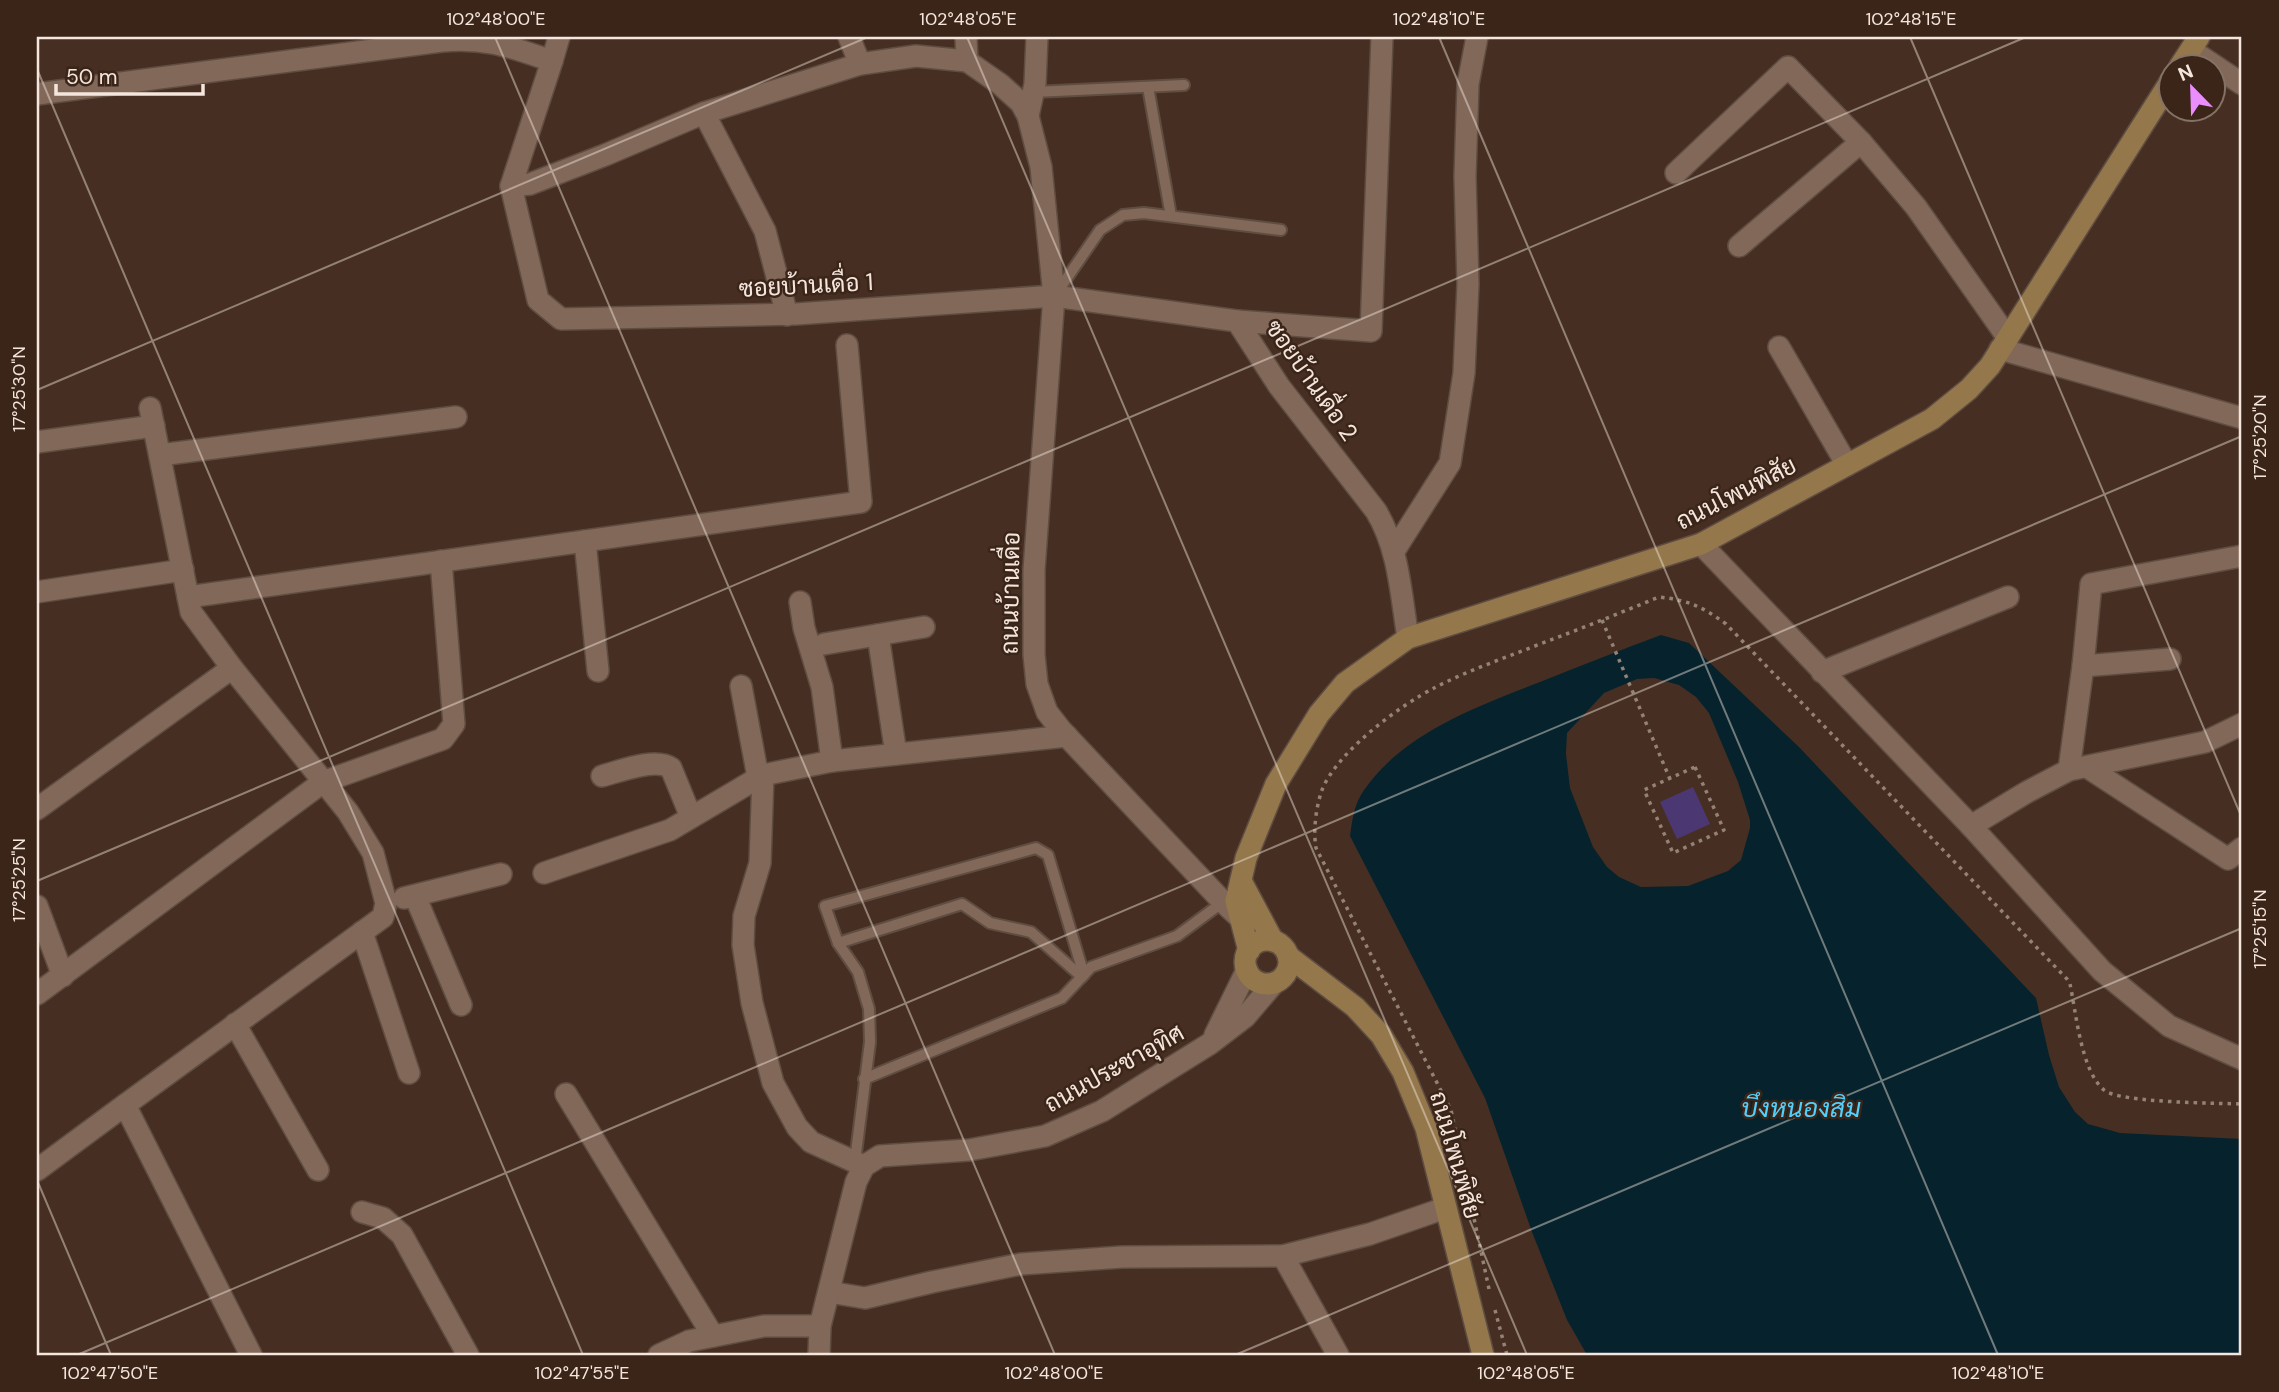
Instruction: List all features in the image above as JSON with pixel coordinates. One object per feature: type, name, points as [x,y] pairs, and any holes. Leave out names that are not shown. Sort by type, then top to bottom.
[{"type":"street","points":[[559,37],[511,186],[530,184],[705,113],[860,64],[916,55],[967,61],[1007,90],[1021,103],[1028,116]]},
{"type":"street","points":[[849,37],[860,64]]},
{"type":"street","points":[[966,37],[967,61]]},
{"type":"street","points":[[1028,116],[1034,92],[1037,37]]},
{"type":"street","points":[[1237,321],[1371,331],[1382,37]]},
{"type":"street","points":[[1394,551],[1450,463],[1464,373],[1468,284],[1465,176],[1468,84],[1478,37]]},
{"type":"street","points":[[37,94],[469,39],[493,42],[552,61]]},
{"type":"street","points":[[2190,51],[2242,84]]},
{"type":"street","points":[[1676,173],[1788,67],[1861,142],[1916,207],[2004,344],[2242,418]]},
{"type":"street","name":"ถนนโพนพิสัย","points":[[1230,909],[1236,901],[1246,858],[1276,784],[1318,714],[1345,683],[1408,638],[1701,544],[1932,419],[1969,390],[1990,366],[2156,106]]},
{"type":"street","points":[[705,113],[765,231],[787,315]]},
{"type":"street","name":"ถนนบ้านเดื่อ","points":[[1028,116],[1041,167],[1054,296],[1034,570],[1034,655],[1037,684],[1047,712],[1067,736],[1230,909],[1275,941]]},
{"type":"street","points":[[1739,246],[1861,142]]},
{"type":"street","name":"ซอยบ้านเดื่อ 1","points":[[511,186],[538,300],[561,319],[787,315],[1054,296]]},
{"type":"street","name":"ซอยบ้านเดื่อ 2","points":[[1054,296],[1237,321],[1279,386],[1384,525],[1394,551],[1408,638]]},
{"type":"street","points":[[188,597],[861,502],[847,345]]},
{"type":"street","points":[[1779,347],[1847,465]]},
{"type":"street","points":[[37,442],[152,417],[191,612],[348,812],[373,853],[386,903],[383,917],[37,1170]]},
{"type":"street","points":[[160,456],[456,417]]},
{"type":"street","points":[[585,541],[598,671]]},
{"type":"street","points":[[1701,544],[1971,826],[2102,971],[2169,1026],[2242,1059]]},
{"type":"street","points":[[2078,769],[2083,666],[2091,584],[2242,556]]},
{"type":"street","points":[[37,995],[323,782],[443,739],[454,724],[441,561]]},
{"type":"street","points":[[37,592],[183,570]]},
{"type":"street","points":[[1822,671],[2008,597]]},
{"type":"street","points":[[800,602],[804,628],[822,687],[832,761]]},
{"type":"street","points":[[824,644],[924,627]]},
{"type":"street","points":[[877,635],[896,754]]},
{"type":"street","points":[[2083,666],[2170,659]]},
{"type":"street","points":[[37,809],[232,667]]},
{"type":"street","points":[[659,1355],[688,1341],[764,1326],[822,1346],[829,1292],[860,1163],[811,1142],[797,1127],[773,1083],[752,1003],[743,945],[744,916],[760,863],[760,776],[741,685]]},
{"type":"street","points":[[1971,826],[2028,792],[2078,769],[2205,742],[2242,724]]},
{"type":"street","points":[[544,873],[670,830],[760,776],[832,761],[1067,736]]},
{"type":"street","points":[[602,776],[652,764],[667,765],[671,768],[691,817]]},
{"type":"street","points":[[2078,769],[2228,859],[2242,848]]},
{"type":"street","points":[[386,903],[501,874]]},
{"type":"street","points":[[1241,881],[1288,970],[1277,981]]},
{"type":"street","points":[[415,895],[461,1005]]},
{"type":"street","points":[[37,906],[63,975]]},
{"type":"street","points":[[1230,909],[1255,980],[1267,984],[1277,981],[1337,992]]},
{"type":"street","points":[[362,932],[409,1073]]},
{"type":"street","points":[[1248,960],[1259,942],[1275,941]]},
{"type":"street","name":"ถนนโพนพิสัย","points":[[1275,941],[1337,992],[1381,1035],[1404,1072],[1426,1128],[1483,1355]]},
{"type":"street","name":"ถนนประชาอุทิศ","points":[[1211,1043],[1248,960]]},
{"type":"street","name":"ถนนประชาอุทิศ","points":[[860,1163],[880,1156],[968,1150],[1045,1136],[1102,1111],[1211,1043],[1245,1017],[1277,981]]},
{"type":"street","points":[[235,1024],[318,1170]]},
{"type":"street","points":[[566,1094],[713,1336]]},
{"type":"street","points":[[125,1105],[251,1355]]},
{"type":"street","points":[[829,1292],[865,1298],[1021,1264],[1122,1257],[1283,1256],[1370,1234],[1445,1208]]},
{"type":"street","points":[[362,1212],[383,1218],[402,1235],[468,1355]]},
{"type":"street","points":[[1283,1256],[1338,1355]]},
{"type":"lane","points":[[1034,92],[1184,85]]},
{"type":"lane","points":[[1149,87],[1171,216]]},
{"type":"lane","points":[[1054,296],[1100,230],[1123,215],[1144,212],[1281,230]]},
{"type":"lane","points":[[860,1163],[864,1079],[870,1042],[869,1009],[858,972],[838,943],[825,906],[1036,848],[1048,855],[1083,976]]},
{"type":"lane","points":[[838,943],[962,904],[990,923],[1031,932],[1083,976]]},
{"type":"lane","points":[[864,1079],[1062,998],[1091,967],[1177,936],[1230,909]]},
{"type":"path","points":[[1491,1297],[1451,1110],[1316,848],[1314,835],[1318,805],[1332,773],[1358,743],[1398,709],[1455,677],[1659,597],[1679,599],[1705,608],[1726,624],[2067,979],[2091,1071],[2106,1092],[2125,1097],[2242,1104]]},
{"type":"path","points":[[1602,620],[1670,779]]},
{"type":"path","points":[[1695,767],[1724,830],[1673,853],[1644,790],[1670,779],[1695,767]]},
{"type":"path","points":[[1494,1308],[1507,1355]]},
{"type":"water","name":"บึงหนองสิม","points":[[1661,635],[1689,643],[1799,747],[2036,998],[2059,1087],[2075,1112],[2088,1124],[2120,1133],[2242,1139],[2242,1355],[1587,1355],[1567,1320],[1532,1232],[1485,1098],[1350,836],[1356,807],[1364,790],[1400,752],[1421,737],[1491,701]],"holes":[[[1654,678],[1679,685],[1696,697],[1709,713],[1738,782],[1750,828],[1741,860],[1728,871],[1688,886],[1641,887],[1619,877],[1607,867],[1593,847],[1570,788],[1566,754],[1567,733],[1604,693],[1637,679]]]},
{"type":"building","points":[[1693,787],[1710,824],[1677,839],[1660,802]]}]
